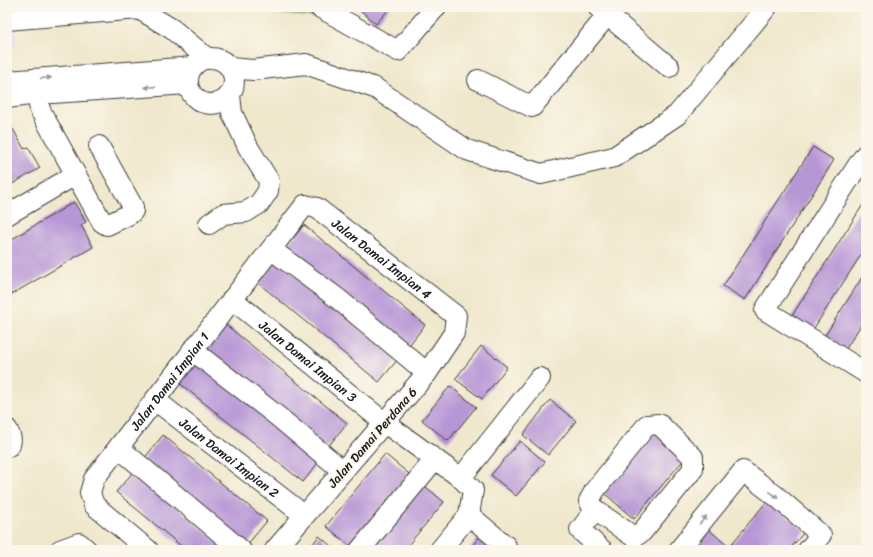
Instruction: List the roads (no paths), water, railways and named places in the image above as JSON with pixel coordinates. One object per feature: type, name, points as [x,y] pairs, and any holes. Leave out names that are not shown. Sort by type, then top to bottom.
[{"type":"street","points":[[328,9],[398,51],[436,7]]},
{"type":"street","points":[[7,20],[139,10],[172,29],[196,64],[191,91],[201,102],[208,104],[228,93],[253,70],[306,64],[375,88],[467,150],[541,174],[614,157],[677,115],[767,7]]},
{"type":"street","points":[[478,80],[532,107],[607,10],[669,67]]},
{"type":"street","points":[[7,98],[37,94],[220,60],[228,93],[248,147],[269,181],[268,191],[259,204],[246,212],[224,214],[209,224]]},
{"type":"street","points":[[7,80],[196,64]]},
{"type":"street","points":[[37,94],[40,110],[102,222],[107,225],[130,214],[133,211],[133,207],[99,146]]},
{"type":"street","points":[[864,366],[765,310],[866,154]]},
{"type":"street","points":[[7,215],[75,175]]},
{"type":"street","name":"Jalan Damai Impian 1","points":[[148,550],[94,505],[90,493],[94,479],[305,205]]},
{"type":"street","name":"Jalan Damai Impian 4","points":[[305,205],[317,208],[456,316]]},
{"type":"street","points":[[272,248],[280,256],[337,298],[427,373]]},
{"type":"street","name":"Jalan Damai Impian 3","points":[[232,299],[385,423],[467,484]]},
{"type":"street","name":"Jalan Damai Perdana 6","points":[[275,550],[427,373],[454,333],[456,316]]},
{"type":"street","points":[[192,350],[276,415],[343,471]]},
{"type":"street","points":[[440,550],[469,515],[467,484],[540,378]]},
{"type":"street","name":"Jalan Damai Impian 2","points":[[155,400],[304,515]]},
{"type":"street","points":[[659,424],[693,457],[693,469],[642,532],[634,537],[595,510],[589,501],[595,490],[647,425],[659,424]]},
{"type":"street","points":[[7,429],[12,441],[7,447]]},
{"type":"street","points":[[118,448],[241,550]]},
{"type":"street","points":[[360,550],[435,459]]},
{"type":"street","points":[[678,550],[744,471],[776,496],[821,535],[808,550]]},
{"type":"street","points":[[595,510],[580,530],[602,550]]},
{"type":"street","points":[[469,515],[506,546],[503,550]]},
{"type":"street","points":[[60,550],[79,543],[87,550]]}]
